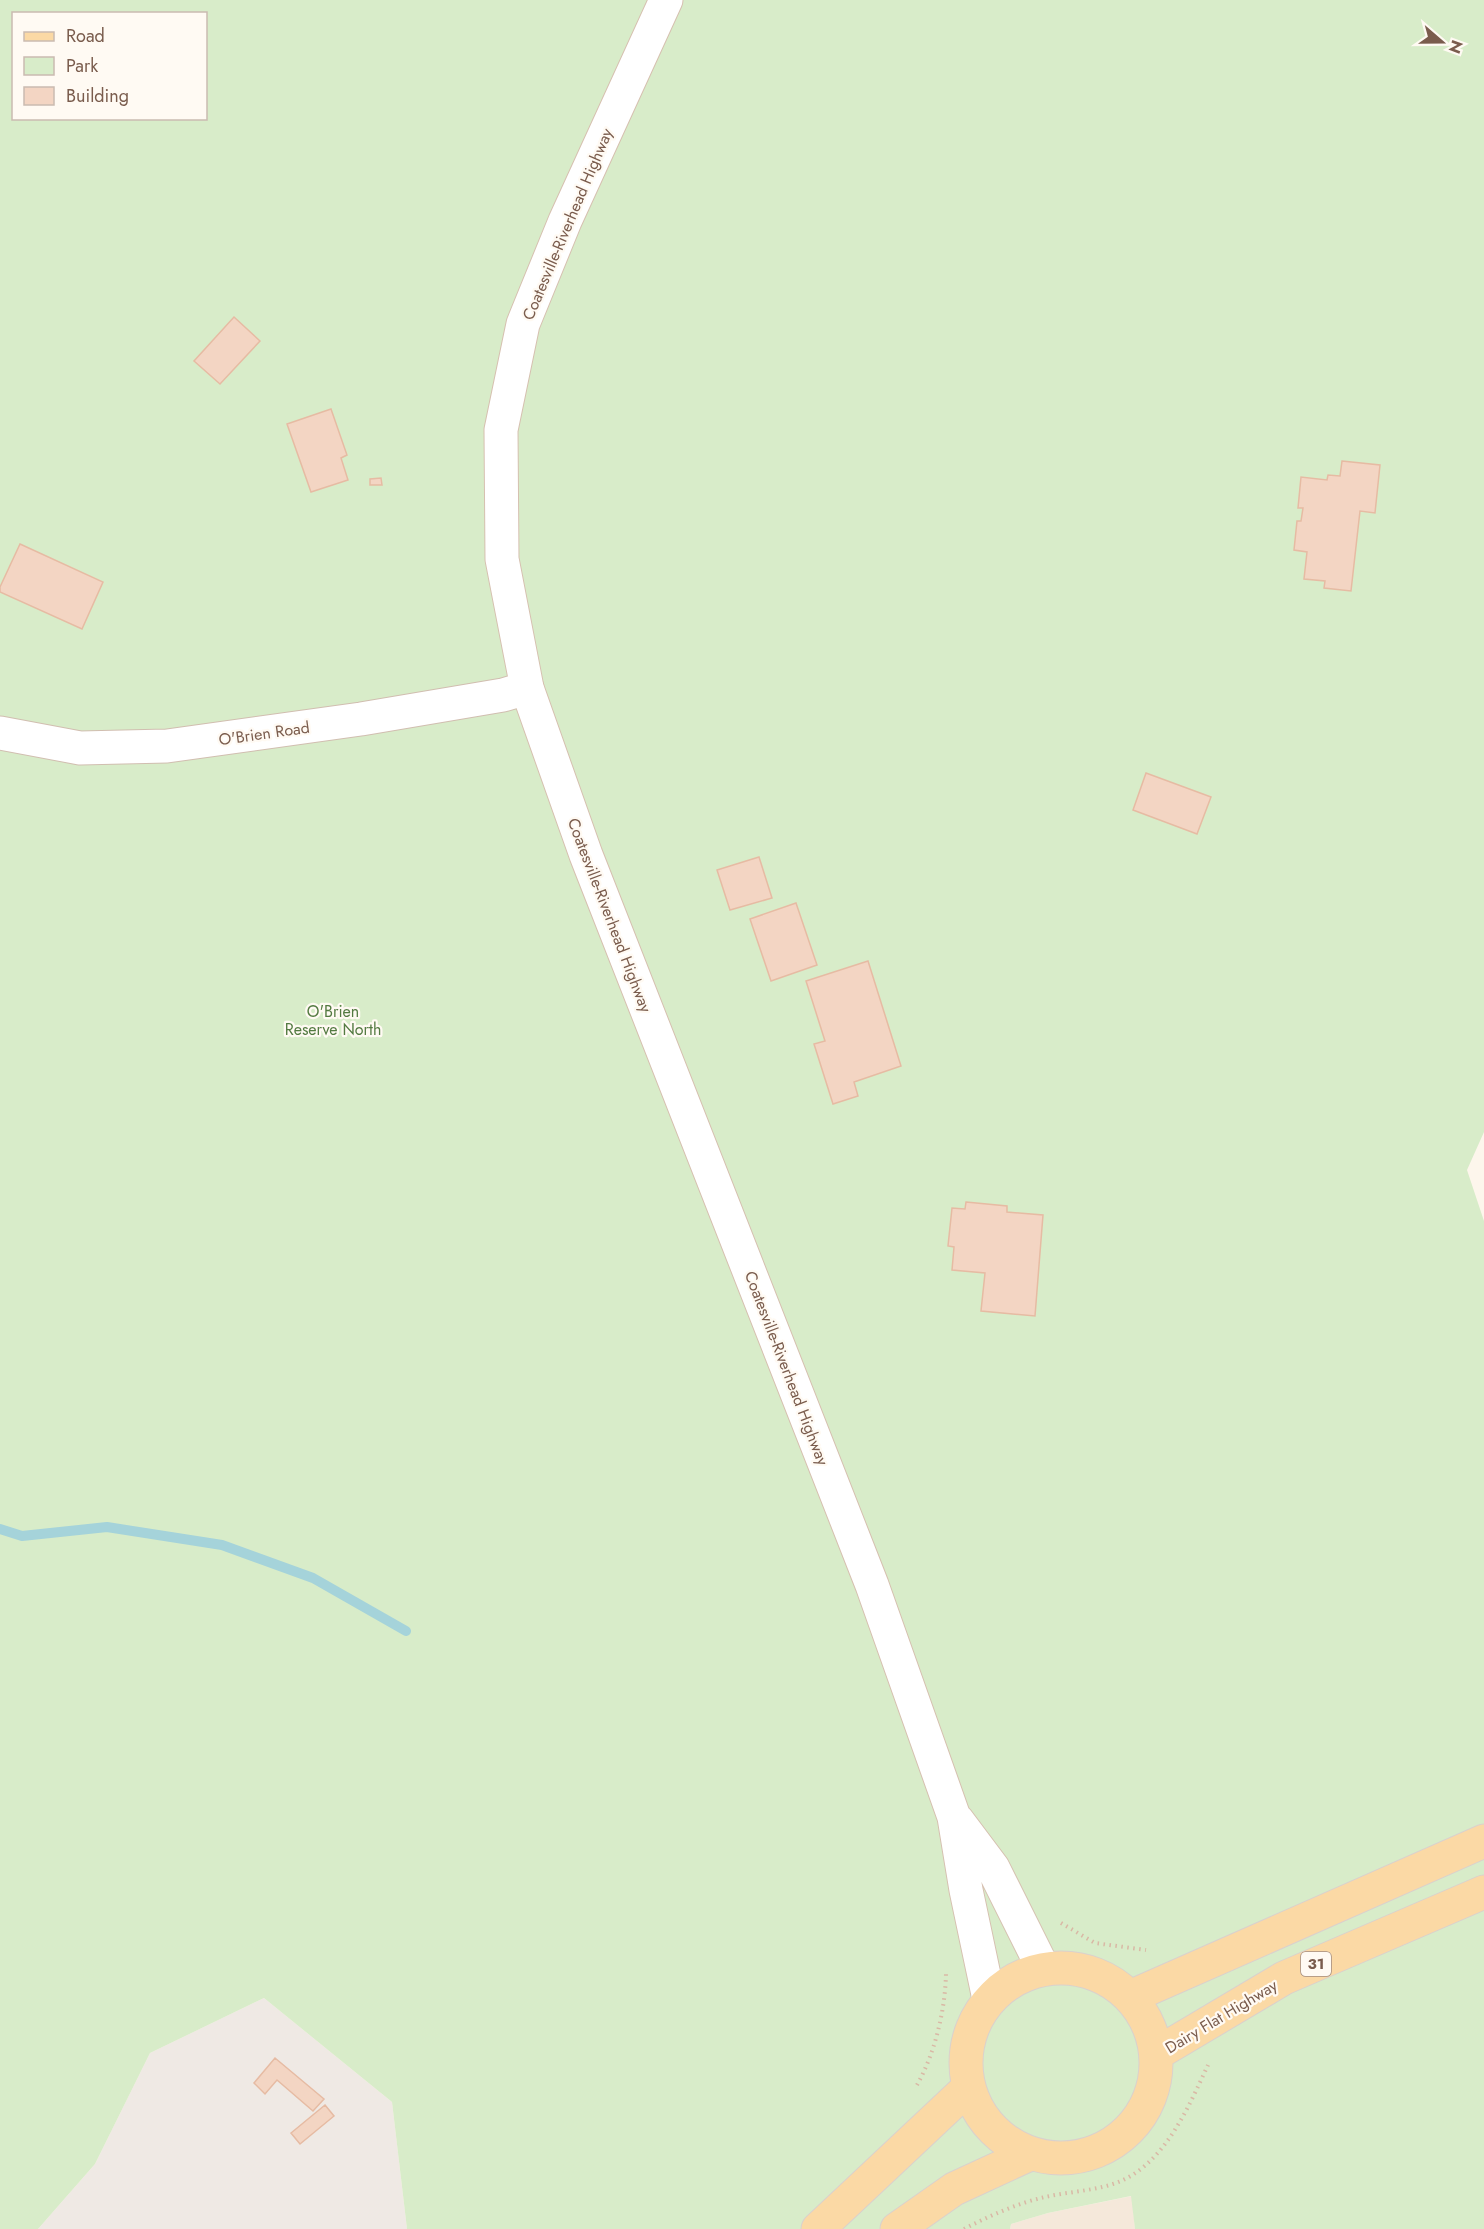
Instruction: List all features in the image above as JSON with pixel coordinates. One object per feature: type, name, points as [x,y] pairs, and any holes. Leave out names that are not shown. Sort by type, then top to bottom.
[{"type":"main road","name":"Coatesville-Riverhead Highway","points":[[666,0],[565,221],[523,324],[501,430],[502,559],[527,688],[586,855],[872,1584],[954,1816],[966,1890],[989,1999]]},
{"type":"main road","name":"O'Brien Road","points":[[0,733],[80,748],[167,746],[361,719],[503,695],[527,688]]},
{"type":"main road","name":"Coatesville-Riverhead Highway","points":[[954,1816],[993,1868],[1043,1968]]},
{"type":"main road","points":[[1130,1997],[1484,1841]]},
{"type":"main road","name":"Dairy Flat Highway","points":[[1156,2054],[1284,1978],[1484,1892]]},
{"type":"main road","points":[[1043,1968],[1075,1968],[1105,1977],[1130,1997],[1148,2023],[1156,2054],[1154,2085],[1141,2114],[1120,2138],[1093,2153],[1062,2159],[1030,2154],[1003,2139],[981,2116],[968,2088],[965,2056],[972,2026],[989,1999],[1013,1979],[1043,1968]]},
{"type":"main road","points":[[818,2229],[968,2088]]},
{"type":"main road","points":[[897,2229],[954,2189],[1030,2154]]},
{"type":"path","points":[[1059,1921],[1095,1943],[1151,1950]]},
{"type":"path","points":[[916,2085],[928,2065],[945,1994],[946,1962]]},
{"type":"path","points":[[964,2229],[1033,2200],[1115,2184],[1148,2163],[1171,2135],[1212,2058]]},
{"type":"shaded area","points":[[264,1998],[392,2102],[407,2229],[38,2229],[95,2164],[150,2053]]},
{"type":"shaded area","points":[[1132,2196],[1135,2229],[1010,2229],[1011,2224],[1048,2213]]},
{"type":"green space","name":"O'Brien Reserve North","points":[[0,0],[1484,0],[1484,1132],[1467,1170],[1484,1221],[1484,2229],[1135,2229],[1131,2196],[1048,2213],[1011,2224],[1010,2229],[407,2229],[392,2102],[264,1998],[150,2053],[95,2164],[38,2229],[0,2229]]},
{"type":"building","points":[[234,317],[260,341],[220,384],[194,361]]},
{"type":"building","points":[[331,409],[347,455],[341,458],[348,480],[311,492],[287,424]]},
{"type":"building","points":[[1342,461],[1380,465],[1375,513],[1360,511],[1351,591],[1324,588],[1325,581],[1304,579],[1307,552],[1294,550],[1297,521],[1301,521],[1303,508],[1298,508],[1301,477],[1327,480],[1328,475],[1340,476]]},
{"type":"building","points":[[381,478],[382,485],[370,485],[370,479]]},
{"type":"building","points":[[20,544],[103,582],[82,629],[0,592],[0,587]]},
{"type":"building","points":[[1146,773],[1211,797],[1197,834],[1133,810]]},
{"type":"building","points":[[759,857],[772,898],[730,910],[717,870]]},
{"type":"building","points":[[796,903],[817,965],[771,981],[750,919]]},
{"type":"building","points":[[868,961],[901,1066],[854,1082],[858,1096],[833,1104],[814,1044],[825,1041],[806,981]]},
{"type":"building","points":[[966,1202],[1007,1206],[1007,1212],[1043,1215],[1035,1316],[981,1311],[985,1273],[952,1270],[954,1247],[948,1246],[952,1208],[965,1209]]},
{"type":"building","points":[[275,2058],[324,2099],[313,2111],[277,2080],[265,2094],[254,2083]]},
{"type":"building","points":[[325,2105],[334,2116],[300,2144],[291,2133]]},
{"type":"waterway","points":[[0,1529],[22,1536],[107,1527],[222,1545],[313,1578],[406,1631]]}]
